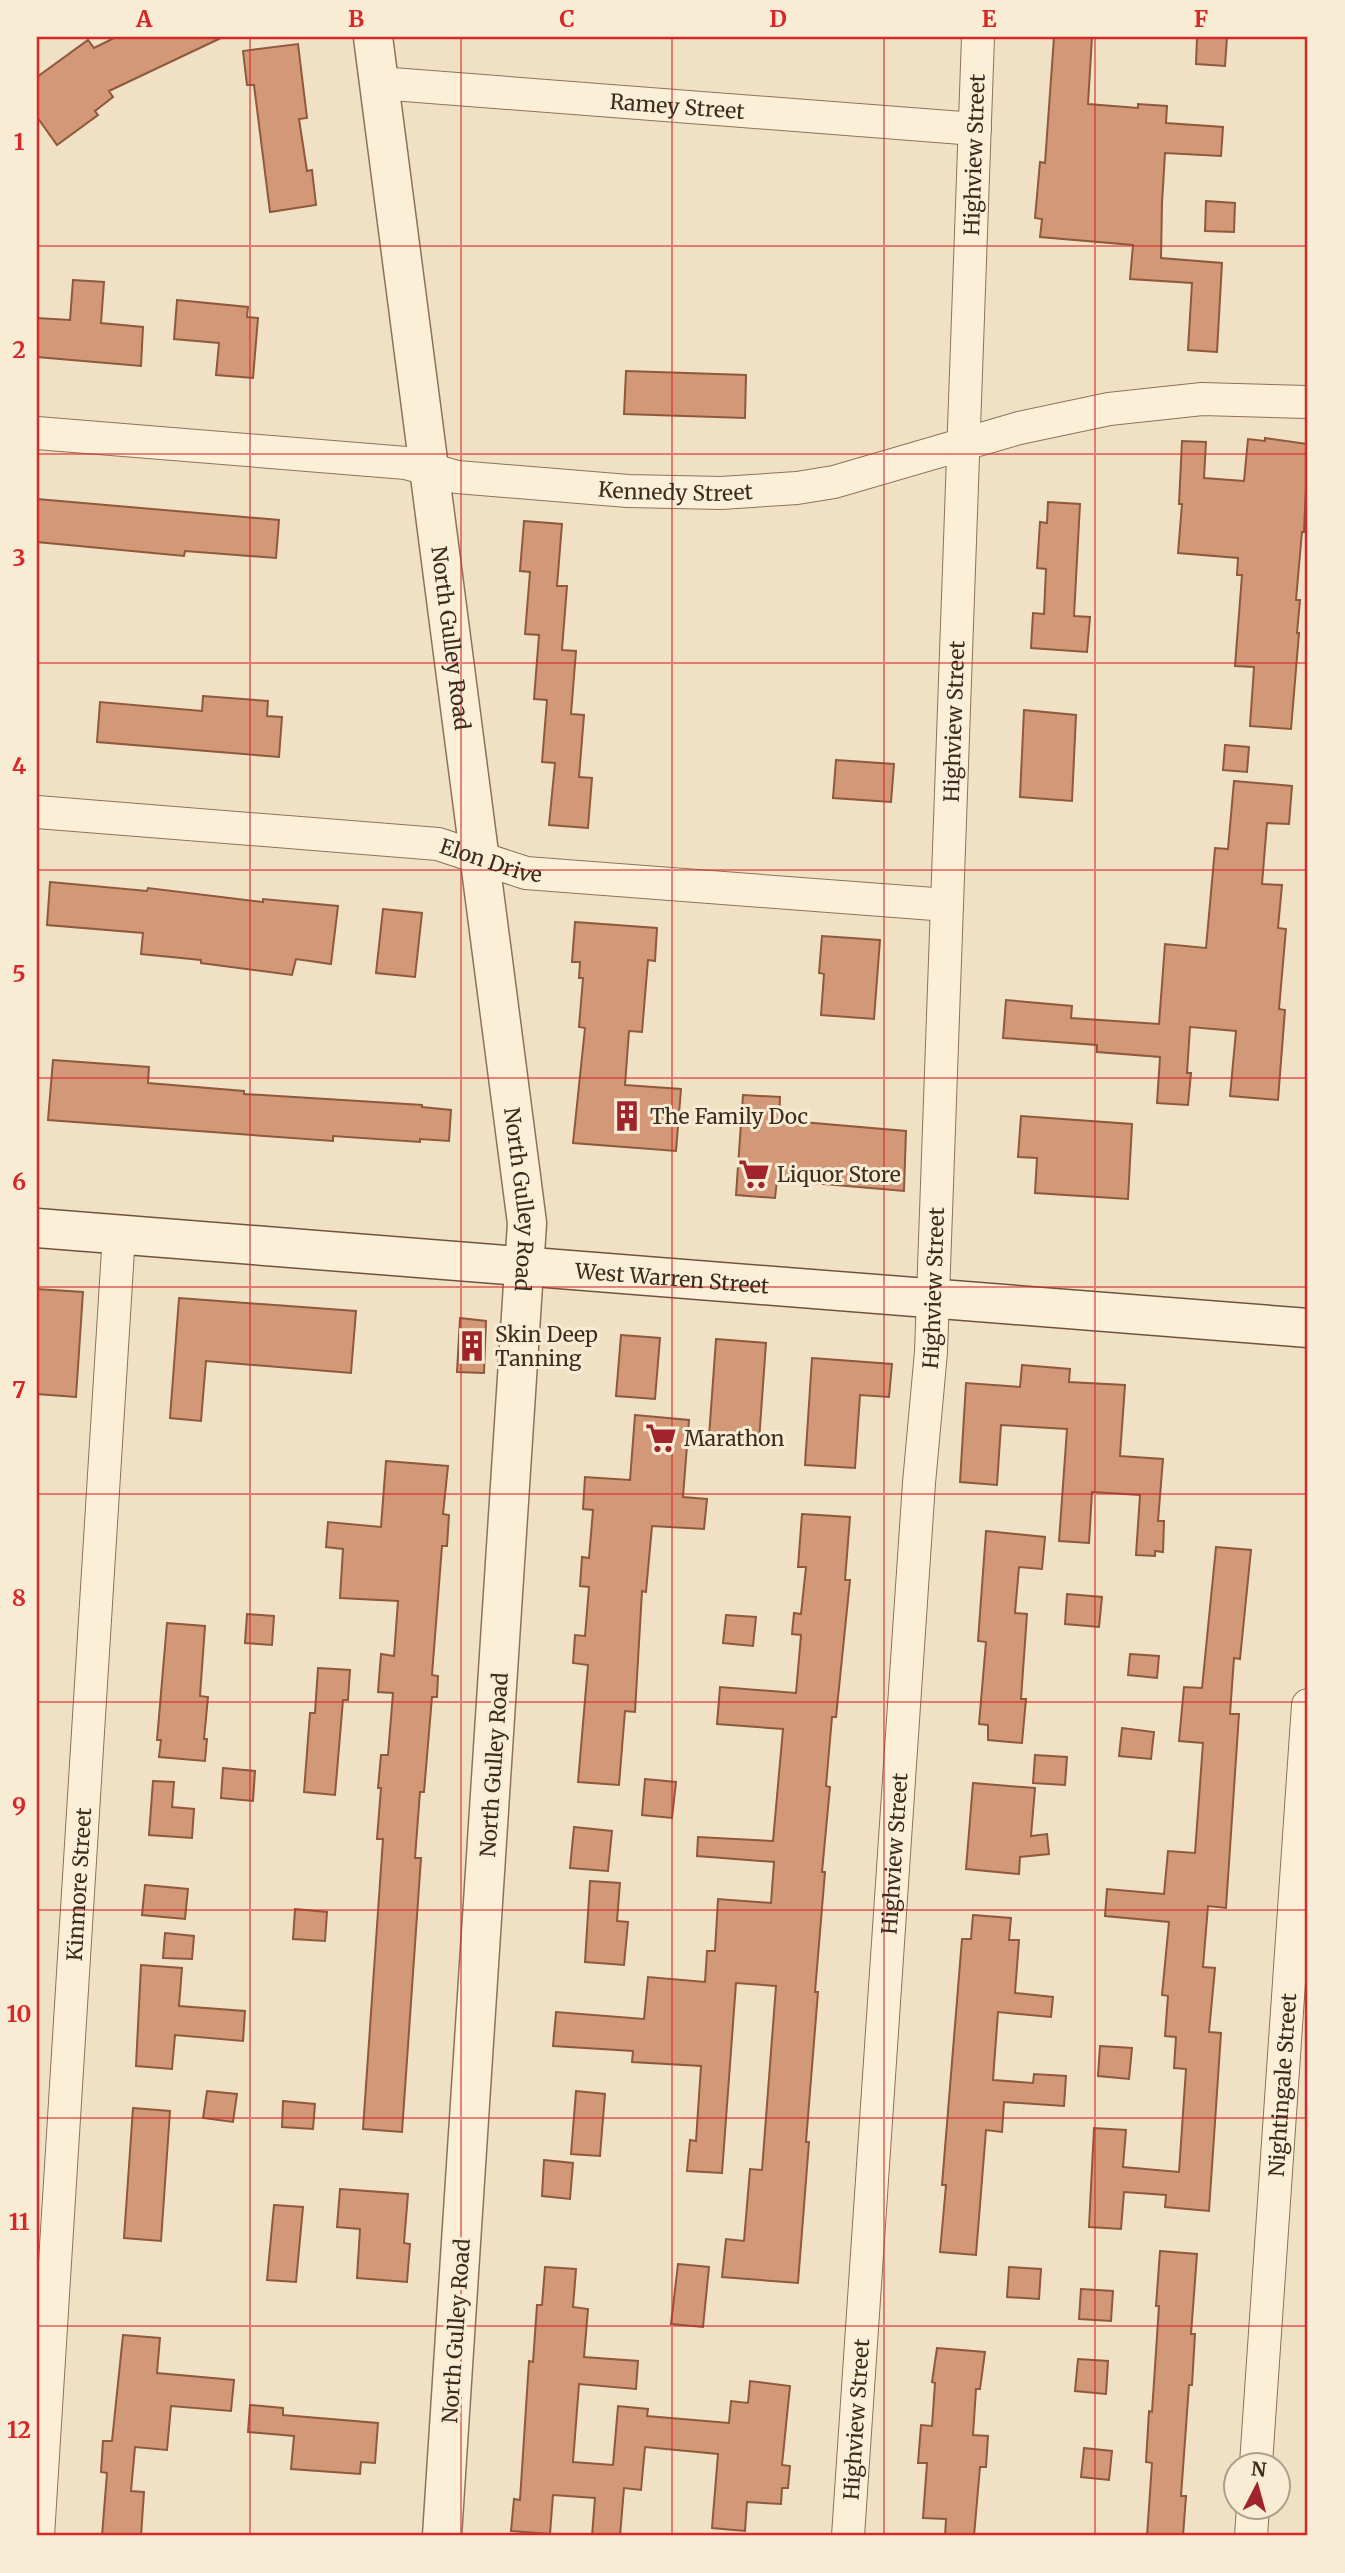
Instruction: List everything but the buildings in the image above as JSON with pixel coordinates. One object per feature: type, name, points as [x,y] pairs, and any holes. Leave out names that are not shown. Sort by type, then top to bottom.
[{"type":"street","name":"North Gulley Road","points":[[373,37],[527,1223],[442,2536]]},
{"type":"street","name":"Highview Street","points":[[848,2536],[919,1483],[931,1352],[978,37]]},
{"type":"street","name":"Ramey Street","points":[[379,83],[975,129]]},
{"type":"street","name":"Kennedy Street","points":[[37,433],[406,463],[457,477],[601,489],[721,493],[797,488],[834,482],[1058,419],[1155,403],[1237,399],[1308,402]]},
{"type":"street","name":"Elon Drive","points":[[37,812],[438,844],[526,873],[947,905]]},
{"type":"street","name":"West Warren Street","points":[[37,1228],[1308,1328]]},
{"type":"street","name":"Kinmore Street","points":[[38,2536],[119,1234]]},
{"type":"street","name":"Nightingale Street","points":[[1257,2450],[1308,1705]]},
{"type":"place","name":"The Family Doc","points":[[627,1116]]},
{"type":"place","name":"Liquor Store","points":[[754,1174]]},
{"type":"place","name":"Skin Deep Tanning","points":[[472,1346]]},
{"type":"place","name":"Marathon","points":[[661,1438]]}]
